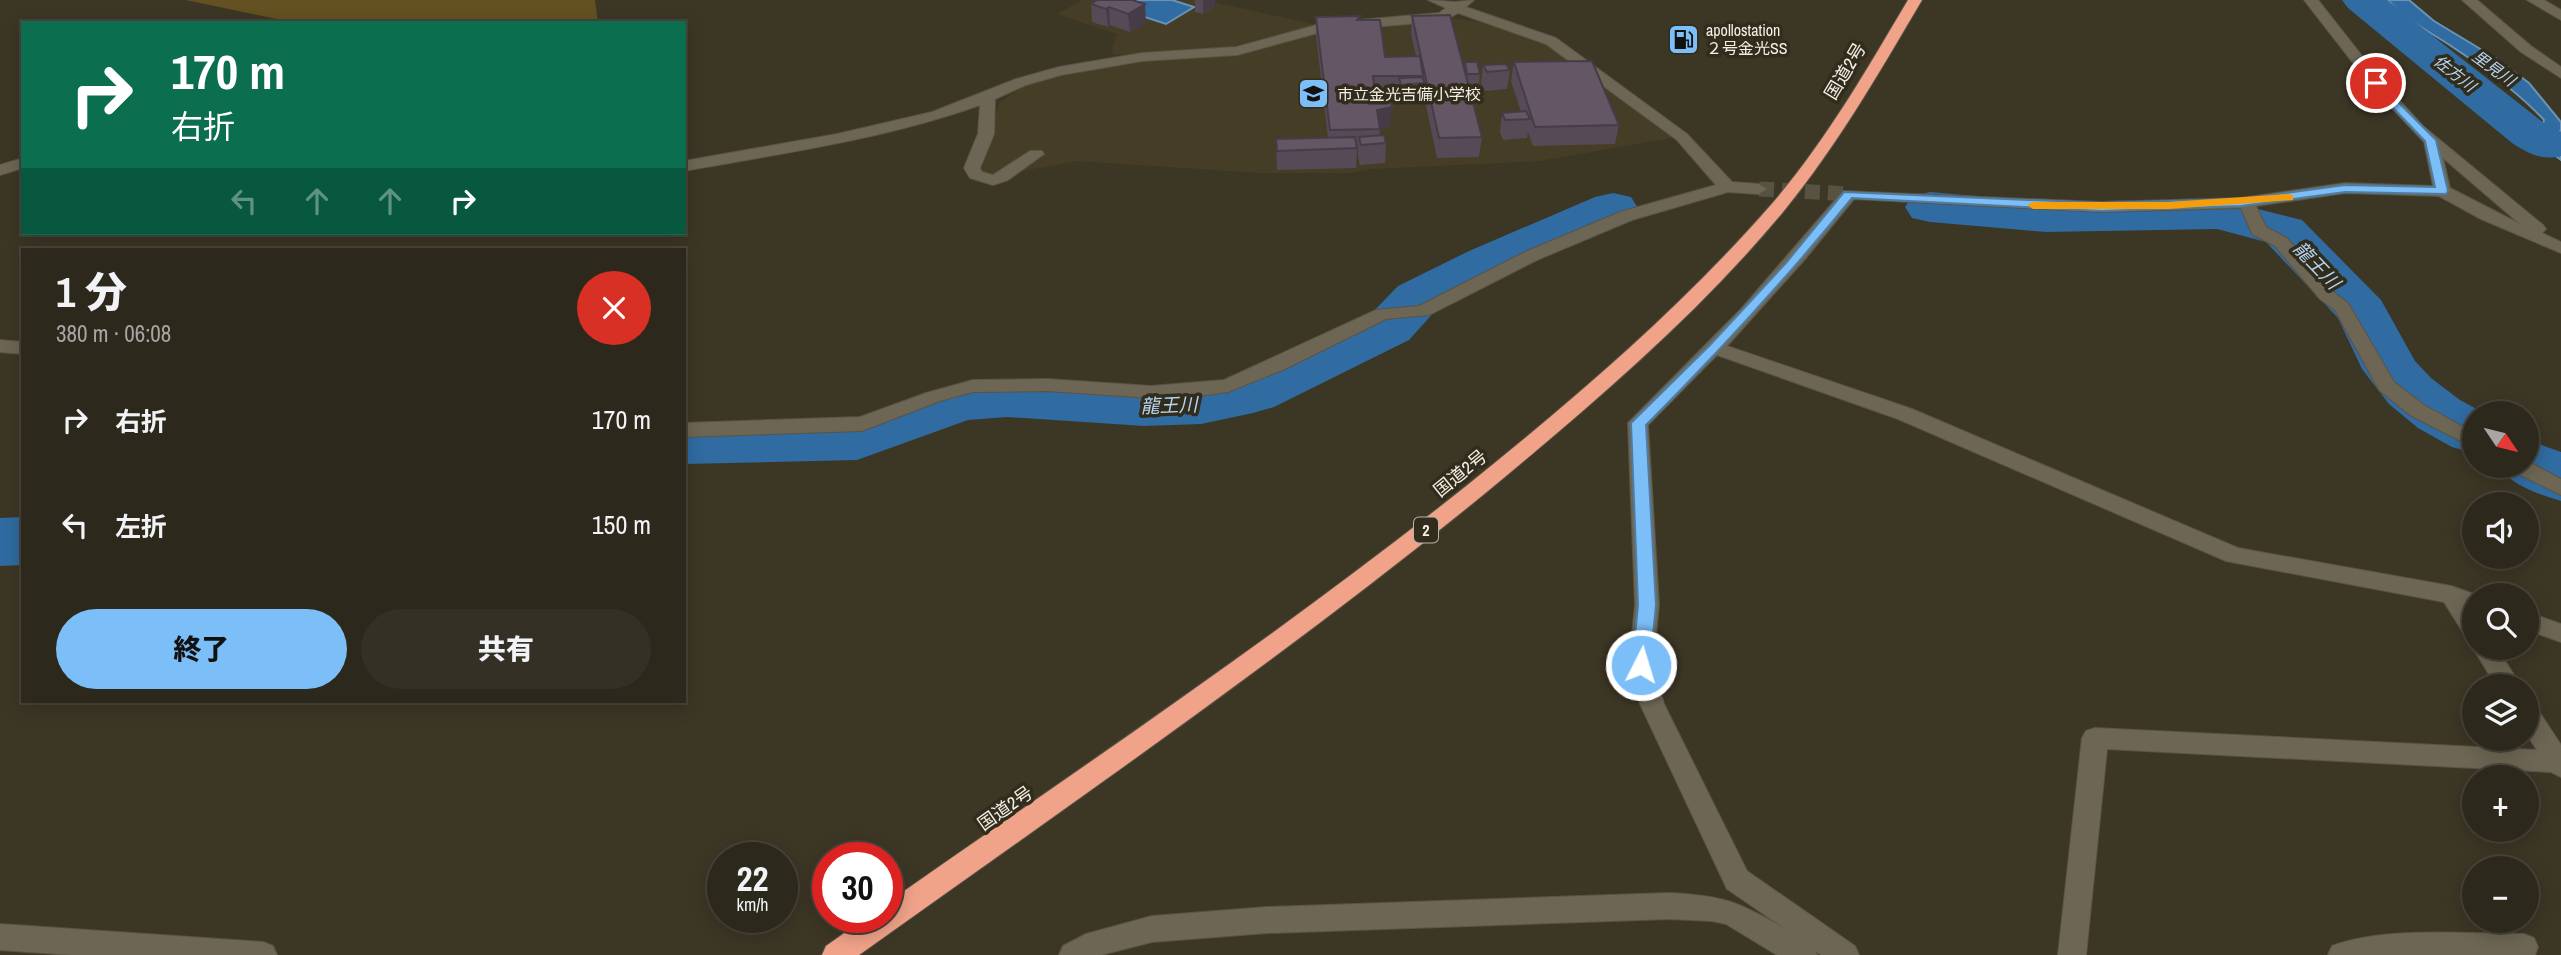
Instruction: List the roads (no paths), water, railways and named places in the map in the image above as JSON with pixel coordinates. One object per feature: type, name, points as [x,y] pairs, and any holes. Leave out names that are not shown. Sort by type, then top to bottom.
[{"type":"highway","name":"国道2号","points":[[836,955],[1238,671],[1409,544],[1545,433],[1705,288],[1778,207],[1848,112],[1915,0]]},
{"type":"street","points":[[1436,0],[1463,4],[1551,41],[1682,137],[1727,187]]},
{"type":"street","points":[[2311,0],[2376,83],[2431,140],[2561,248]]},
{"type":"street","points":[[2469,0],[2526,49],[2561,74]]},
{"type":"street","points":[[2534,0],[2561,16]]},
{"type":"street","points":[[686,166],[837,139],[937,114],[1021,82],[1104,62],[1142,57],[1218,54],[1259,46],[1324,27],[1443,17],[1463,4]]},
{"type":"street","points":[[1567,74],[1594,72]]},
{"type":"street","points":[[987,97],[989,124],[984,145],[972,168],[976,175],[993,180],[1002,177],[1036,154]]},
{"type":"street","points":[[2431,140],[2442,191]]},
{"type":"street","points":[[0,170],[21,164]]},
{"type":"street","points":[[686,430],[862,424],[933,397],[973,386],[1047,385],[1151,392],[1192,391],[1228,386],[1278,365],[1382,314],[1423,311],[1531,256],[1615,220],[1727,187],[1759,189]]},
{"type":"street","points":[[1845,955],[1737,880],[1651,704],[1641,665],[1647,605],[1638,423],[1716,348],[1799,256],[1849,194],[2252,215],[2345,188],[2442,191],[2487,215],[2561,248]]},
{"type":"street","points":[[2252,215],[2281,242],[2308,276],[2342,307],[2386,386],[2417,410],[2462,434]]},
{"type":"street","points":[[0,346],[21,348]]},
{"type":"street","points":[[1716,348],[1905,414],[2234,555],[2462,599]]},
{"type":"street","points":[[2539,476],[2561,488]]},
{"type":"street","points":[[2451,595],[2462,612]]},
{"type":"street","points":[[2539,625],[2561,633]]},
{"type":"street","points":[[2539,733],[2559,764]]},
{"type":"street","points":[[2072,955],[2095,737],[2559,764]]},
{"type":"street","points":[[1073,955],[1096,943],[1152,929],[1267,920],[1670,906],[1712,908],[1732,913],[1803,955]]},
{"type":"street","points":[[0,937],[263,955]]},
{"type":"street","points":[[2342,955],[2385,948],[2524,947]]},
{"type":"water","points":[[1172,0],[1194,7],[1166,24],[1099,2]]},
{"type":"water","name":"里見川","points":[[2388,0],[2409,0],[2434,21],[2497,59],[2529,83],[2561,122],[2561,130],[2557,134],[2561,136],[2561,160],[2524,132],[2532,133],[2542,127],[2544,120],[2523,100],[2478,64],[2411,21]]},
{"type":"waterway","name":"佐方川","points":[[2362,0],[2528,133],[2549,145]]},
{"type":"waterway","name":"龍王川","points":[[1930,207],[2046,217],[2218,214],[2284,231],[2362,312],[2391,369],[2410,391],[2439,414],[2462,426]]},
{"type":"waterway","name":"龍王川","points":[[686,444],[857,440],[960,402],[1007,398],[1144,407],[1201,405],[1253,394],[1389,328],[1417,298],[1488,262],[1613,208]]},
{"type":"waterway","name":"龍王川","points":[[2539,467],[2561,479]]},
{"type":"waterway","name":"龍王川","points":[[0,542],[21,541]]},
{"type":"tunnel","points":[[1759,189],[1849,194]]},
{"type":"place","name":"apollostation ２号金光SS","points":[[1683,39]]},
{"type":"place","name":"市立金光吉備小学校","points":[[1314,94]]}]
